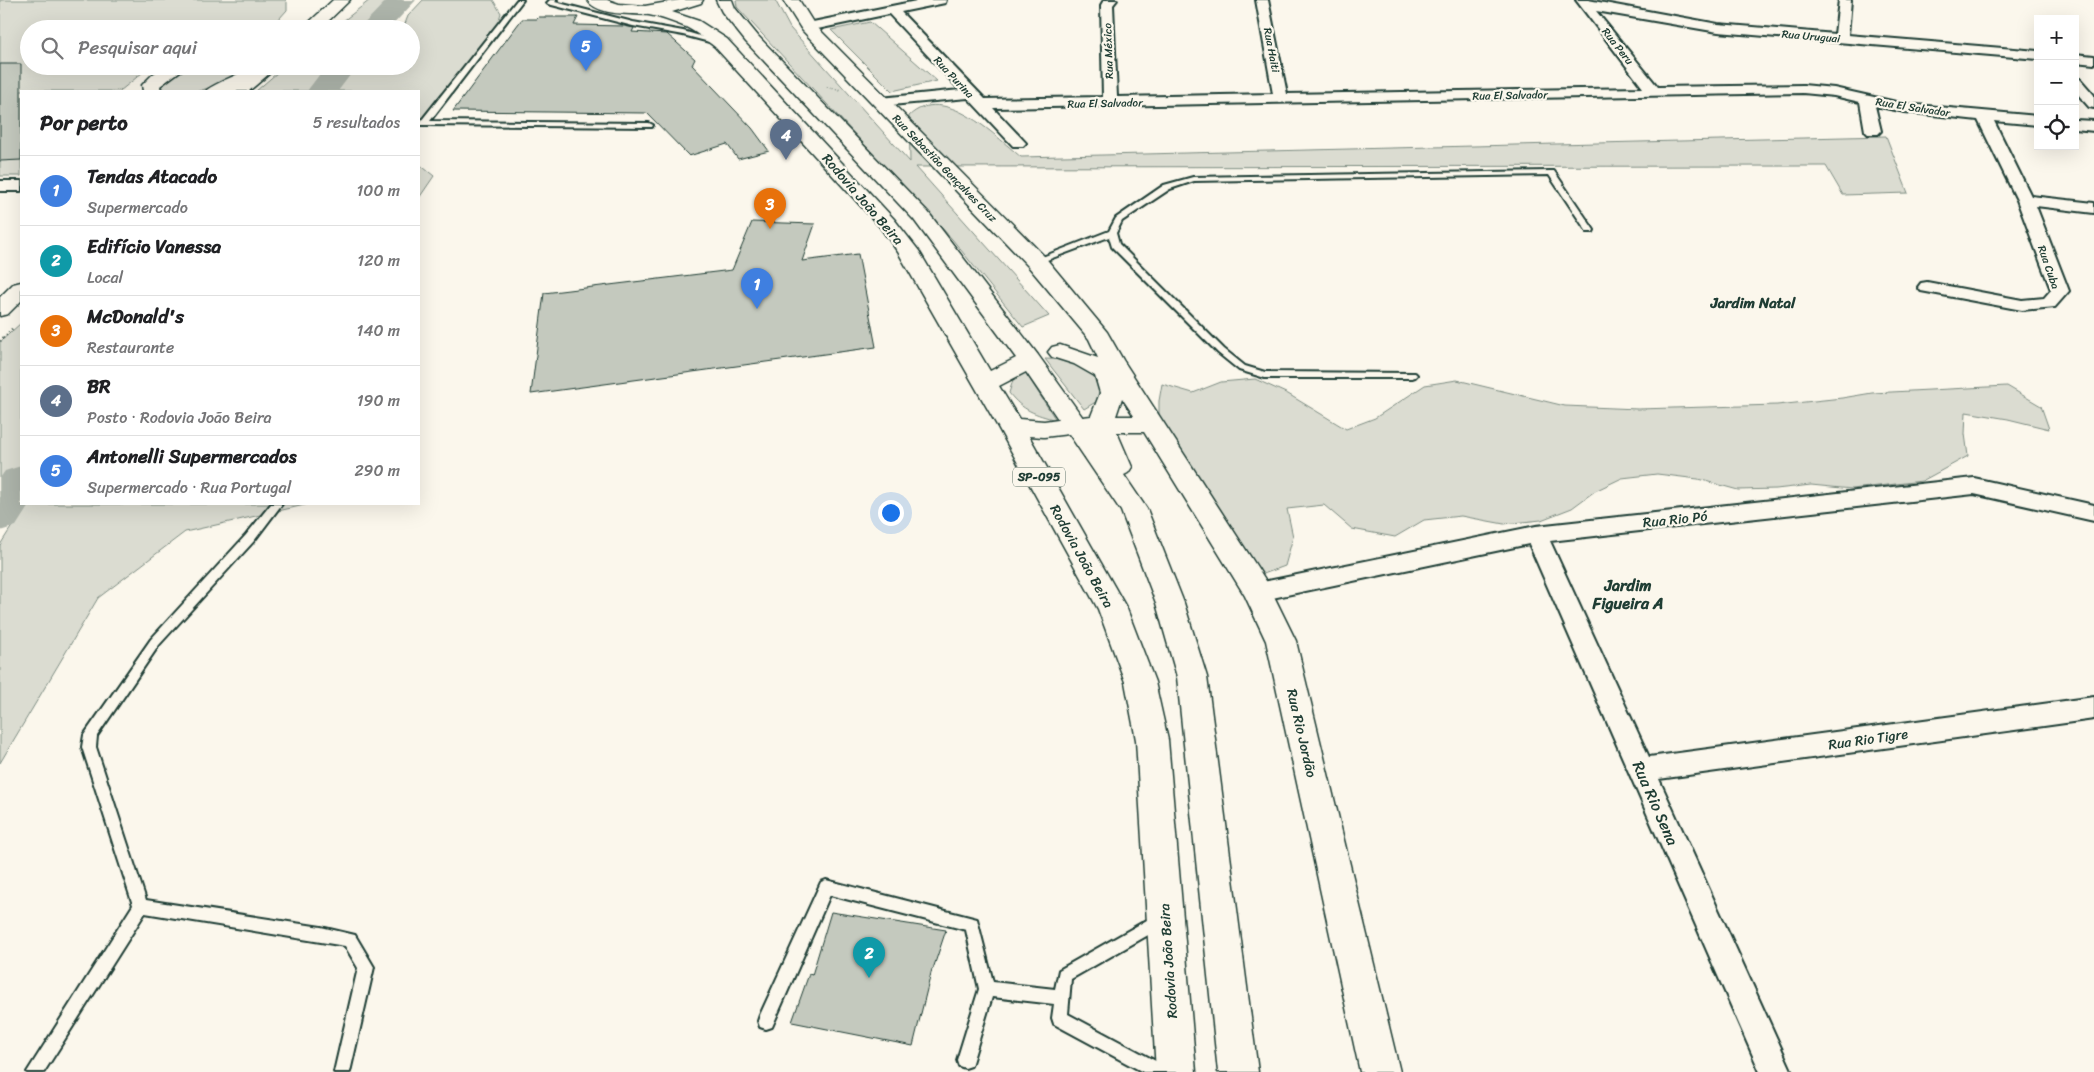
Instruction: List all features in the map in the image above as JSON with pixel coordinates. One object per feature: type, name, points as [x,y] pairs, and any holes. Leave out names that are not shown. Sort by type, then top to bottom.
[{"type":"main road","points":[[310,20],[342,0]]},
{"type":"main road","name":"SP-095","points":[[595,0],[636,15],[695,0]]},
{"type":"main road","name":"Rodovia João Beira","points":[[724,0],[728,9],[752,39],[921,216],[1030,360],[1089,424],[1134,508],[1170,603],[1192,677],[1238,1072]]},
{"type":"main road","name":"Rua Sebastião Gonçalves Cruz","points":[[791,0],[808,28],[1036,261],[1099,337],[1111,360],[1152,424]]},
{"type":"main road","points":[[305,20],[314,5]]},
{"type":"main road","name":"Rodovia João Beira","points":[[636,15],[693,24],[721,43],[887,223],[908,251],[1011,427],[1112,609],[1140,682],[1152,740],[1176,1072]]},
{"type":"main road","points":[[152,90],[151,85],[164,75]]},
{"type":"main road","points":[[218,90],[251,75]]},
{"type":"main road","points":[[240,90],[258,75]]},
{"type":"main road","points":[[0,309],[20,290]]},
{"type":"main road","points":[[985,383],[1030,360],[1060,352],[1099,337]]},
{"type":"main road","points":[[1060,352],[1082,359],[1106,372],[1112,393],[1089,424]]},
{"type":"main road","points":[[1011,427],[1044,429],[1089,424],[1152,424]]},
{"type":"main road","name":"Rua Rio Jordão","points":[[1152,424],[1258,592],[1281,641],[1380,1072]]},
{"type":"street","points":[[808,28],[940,0]]},
{"type":"street","name":"Rua México","points":[[1110,103],[1107,4],[1111,0]]},
{"type":"street","name":"Rua Haiti","points":[[1262,0],[1281,99]]},
{"type":"street","points":[[1841,38],[1845,0]]},
{"type":"street","name":"Rua Uruguai","points":[[1584,2],[1718,28],[2034,55]]},
{"type":"street","name":"Rua Peru","points":[[1584,2],[1654,92]]},
{"type":"street","name":"Rua Purina","points":[[892,10],[974,99],[1018,143]]},
{"type":"street","points":[[2079,58],[2094,60]]},
{"type":"street","points":[[2079,87],[2094,104]]},
{"type":"street","name":"Rua El Salvador","points":[[877,98],[1110,103],[1803,89],[1834,92],[1905,108],[2034,121]]},
{"type":"street","points":[[1867,100],[1873,132]]},
{"type":"street","name":"Rua Cuba","points":[[1928,288],[2022,305],[2050,303],[2060,292],[2025,200],[1984,116]]},
{"type":"street","points":[[2079,124],[2094,126]]},
{"type":"street","points":[[0,186],[20,186]]},
{"type":"street","points":[[2025,200],[2094,208]]},
{"type":"street","name":"Rua Rio Pó","points":[[1258,592],[1536,534],[1974,486],[2094,513]]},
{"type":"street","name":"Rua Rio Sena","points":[[1536,534],[1776,1072]]},
{"type":"street","name":"Rua Rio Tigre","points":[[1641,770],[2094,708]]},
{"type":"lane","points":[[520,0],[424,123],[649,125]]},
{"type":"lane","points":[[554,0],[550,3],[636,15]]},
{"type":"lane","points":[[1036,261],[1112,233],[1119,220],[1167,187],[1193,179],[1551,173],[1590,230]]},
{"type":"lane","points":[[1112,233],[1115,245],[1221,350],[1242,368],[1265,375],[1412,375]]},
{"type":"lane","points":[[141,906],[89,747],[91,735],[155,642],[250,538],[276,505]]},
{"type":"lane","points":[[766,1021],[826,887],[972,924],[987,989],[965,1060]]},
{"type":"lane","points":[[35,1072],[141,906]]},
{"type":"lane","points":[[141,906],[350,940],[366,967],[342,1072]]},
{"type":"lane","points":[[1159,1072],[1060,1018],[1064,975],[1165,918]]},
{"type":"lane","points":[[987,989],[1062,997]]},
{"type":"path","points":[[786,74],[831,89],[877,98]]},
{"type":"path","points":[[0,340],[16,324]]},
{"type":"shaded area","points":[[0,0],[285,0],[287,2],[287,10],[278,20],[20,20],[20,75],[139,75],[121,90],[20,90],[20,176],[0,176]]},
{"type":"shaded area","points":[[370,0],[402,0],[380,13],[374,20],[344,20]]},
{"type":"shaded area","points":[[423,0],[493,0],[501,13],[495,33],[420,124],[420,90],[257,90],[275,75],[420,75],[420,20],[406,20]]},
{"type":"shaded area","points":[[736,0],[775,0],[790,28],[910,162],[909,116],[923,107],[937,105],[953,109],[968,116],[1021,157],[1886,136],[1908,193],[1843,195],[1826,166],[916,167],[1049,316],[1023,327],[952,239],[737,7]]},
{"type":"shaded area","points":[[870,22],[937,81],[892,91],[831,30]]},
{"type":"shaded area","points":[[172,75],[238,75],[202,90],[164,90],[161,86]]},
{"type":"shaded area","points":[[420,165],[434,176],[420,197]]},
{"type":"shaded area","points":[[20,324],[20,473],[17,484],[0,504],[0,342]]},
{"type":"shaded area","points":[[1045,359],[1073,360],[1088,364],[1105,385],[1099,400],[1084,409]]},
{"type":"shaded area","points":[[1023,369],[1056,420],[1024,408],[1009,393],[1013,380]]},
{"type":"shaded area","points":[[1255,379],[1288,394],[1346,429],[1375,418],[1425,385],[1457,380],[1565,406],[1638,409],[1777,405],[1872,393],[2007,386],[2041,406],[2049,429],[2008,419],[1966,412],[1965,434],[1968,456],[1922,481],[1852,489],[1811,485],[1776,489],[1738,490],[1698,479],[1657,474],[1622,478],[1595,491],[1572,508],[1541,520],[1504,524],[1461,516],[1424,520],[1395,537],[1352,529],[1324,505],[1287,509],[1293,537],[1285,566],[1250,579],[1159,425],[1159,401],[1162,384],[1193,393],[1221,382]]},
{"type":"shaded area","points":[[25,505],[305,505],[185,532],[98,598],[0,763],[0,545]]},
{"type":"building","points":[[539,17],[578,17],[574,25],[624,26],[634,28],[632,32],[667,34],[695,59],[692,65],[752,128],[769,151],[738,159],[727,144],[689,156],[647,113],[453,111],[522,19],[537,19]]},
{"type":"building","points":[[0,64],[20,64],[20,160],[0,161]]},
{"type":"building","points":[[752,222],[815,224],[802,261],[858,254],[876,347],[531,394],[544,293],[732,270]]},
{"type":"building","points":[[831,912],[946,930],[932,969],[913,1046],[792,1022],[809,974],[812,975]]},
{"type":"waterway","points":[[382,20],[403,0]]},
{"type":"waterway","points":[[323,90],[335,75]]},
{"type":"waterway","points":[[0,514],[20,484]]},
{"type":"place","name":"Antonelli Supermercados","points":[[586,71]]},
{"type":"place","name":"BR","points":[[786,160]]},
{"type":"place","name":"McDonald's","points":[[770,229]]},
{"type":"place","name":"Tendas Atacado","points":[[757,309]]},
{"type":"place","name":"Edifício Vanessa","points":[[869,978]]},
{"type":"district","name":"Jardim Natal","points":[[1753,303]]},
{"type":"district","name":"Jardim Figueira A","points":[[1628,594]]}]
